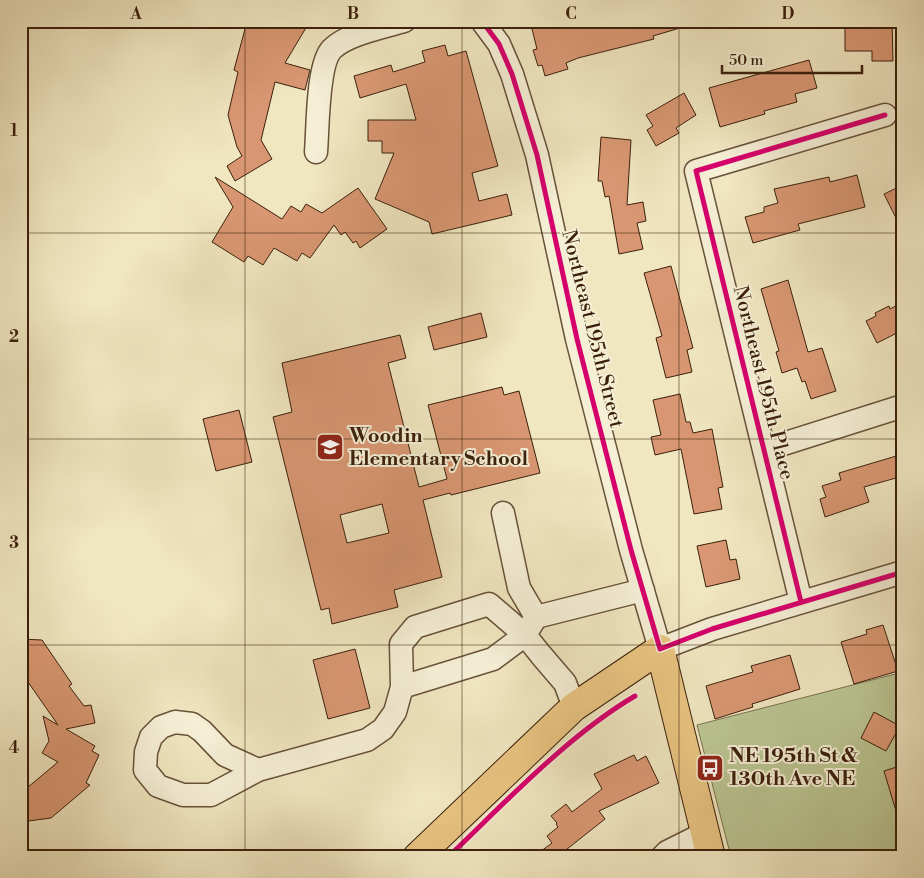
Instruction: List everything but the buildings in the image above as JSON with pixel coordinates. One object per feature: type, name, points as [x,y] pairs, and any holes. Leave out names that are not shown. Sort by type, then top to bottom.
[{"type":"main road","points":[[417,857],[574,707],[660,649]]},
{"type":"main road","name":"Northeast 195th Street","points":[[660,649],[708,845]]},
{"type":"street","points":[[316,152],[321,75],[331,49],[348,38],[404,21]]},
{"type":"street","name":"Northeast 195th Street","points":[[482,21],[499,44],[512,74],[526,119],[536,155],[577,339],[642,590],[660,649]]},
{"type":"street","name":"Northeast 195th Place","points":[[801,602],[696,170],[885,115]]},
{"type":"street","points":[[764,450],[903,406]]},
{"type":"street","points":[[503,513],[519,588],[540,655],[565,683],[574,707]]},
{"type":"street","points":[[660,649],[712,629],[903,572]]},
{"type":"street","points":[[500,614],[519,588]]},
{"type":"street","points":[[402,687],[493,658],[531,626],[642,590]]},
{"type":"street","points":[[258,770],[225,755],[202,731],[192,724],[175,722],[161,727],[151,737],[146,752],[145,770],[158,786],[183,795],[211,795],[258,770],[367,740],[383,729],[395,712],[402,687],[401,644],[415,627],[489,604],[500,614],[531,626]]},
{"type":"street","points":[[662,857],[667,852],[708,845]]},
{"type":"green space","points":[[903,672],[903,857],[731,857],[697,725]]},
{"type":"cycle path","points":[[482,21],[499,44],[512,74],[537,155],[577,339],[631,550],[660,649],[712,629],[903,572]]},
{"type":"cycle path","points":[[801,602],[696,171],[885,115]]},
{"type":"cycle path","points":[[448,857],[561,750],[585,730],[635,696]]},
{"type":"place","name":"Woodin Elementary School","points":[[330,447]]},
{"type":"place","name":"NE 195th St & 130th Ave NE","points":[[710,768]]}]
